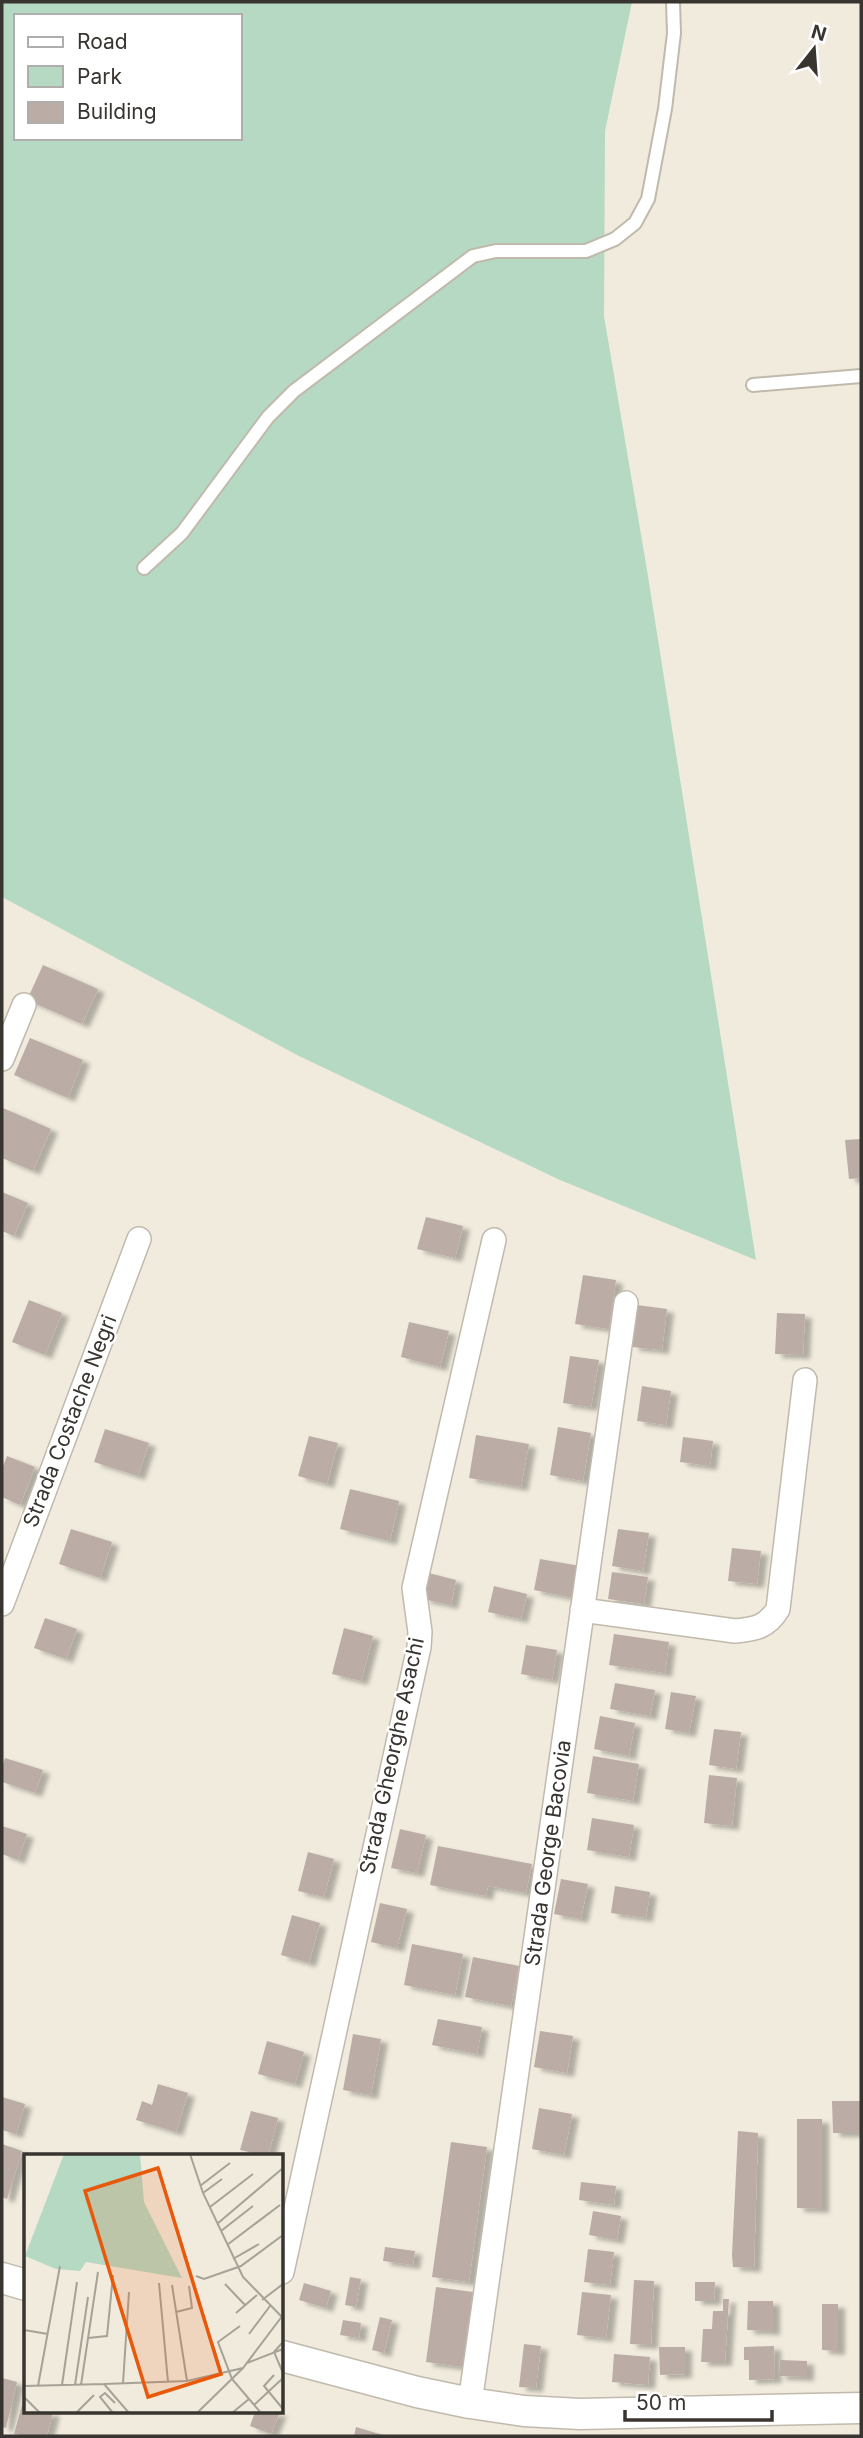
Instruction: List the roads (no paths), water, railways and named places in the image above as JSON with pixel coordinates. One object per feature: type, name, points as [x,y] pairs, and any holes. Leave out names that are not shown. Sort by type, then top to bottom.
[{"type":"street","points":[[2,1059],[24,1006]]},
{"type":"street","name":"Strada Costache Negri","points":[[2,1604],[139,1239]]},
{"type":"street","name":"Strada Gheorghe Asachi","points":[[284,2263],[418,1647],[420,1632],[414,1588],[494,1240]]},
{"type":"street","name":"Strada George Bacovia","points":[[470,2403],[626,1303]]},
{"type":"street","points":[[582,1610],[736,1631],[755,1629],[771,1620],[778,1609],[806,1380]]},
{"type":"street","points":[[2,2278],[24,2284]]},
{"type":"street","points":[[284,2357],[417,2392],[524,2411],[580,2414],[861,2409]]},
{"type":"lane","points":[[144,568],[182,533],[268,417],[294,391],[473,256],[496,251],[586,251],[615,240],[635,223],[648,199],[665,109],[674,33],[673,2]]},
{"type":"lane","points":[[753,385],[861,376]]}]
